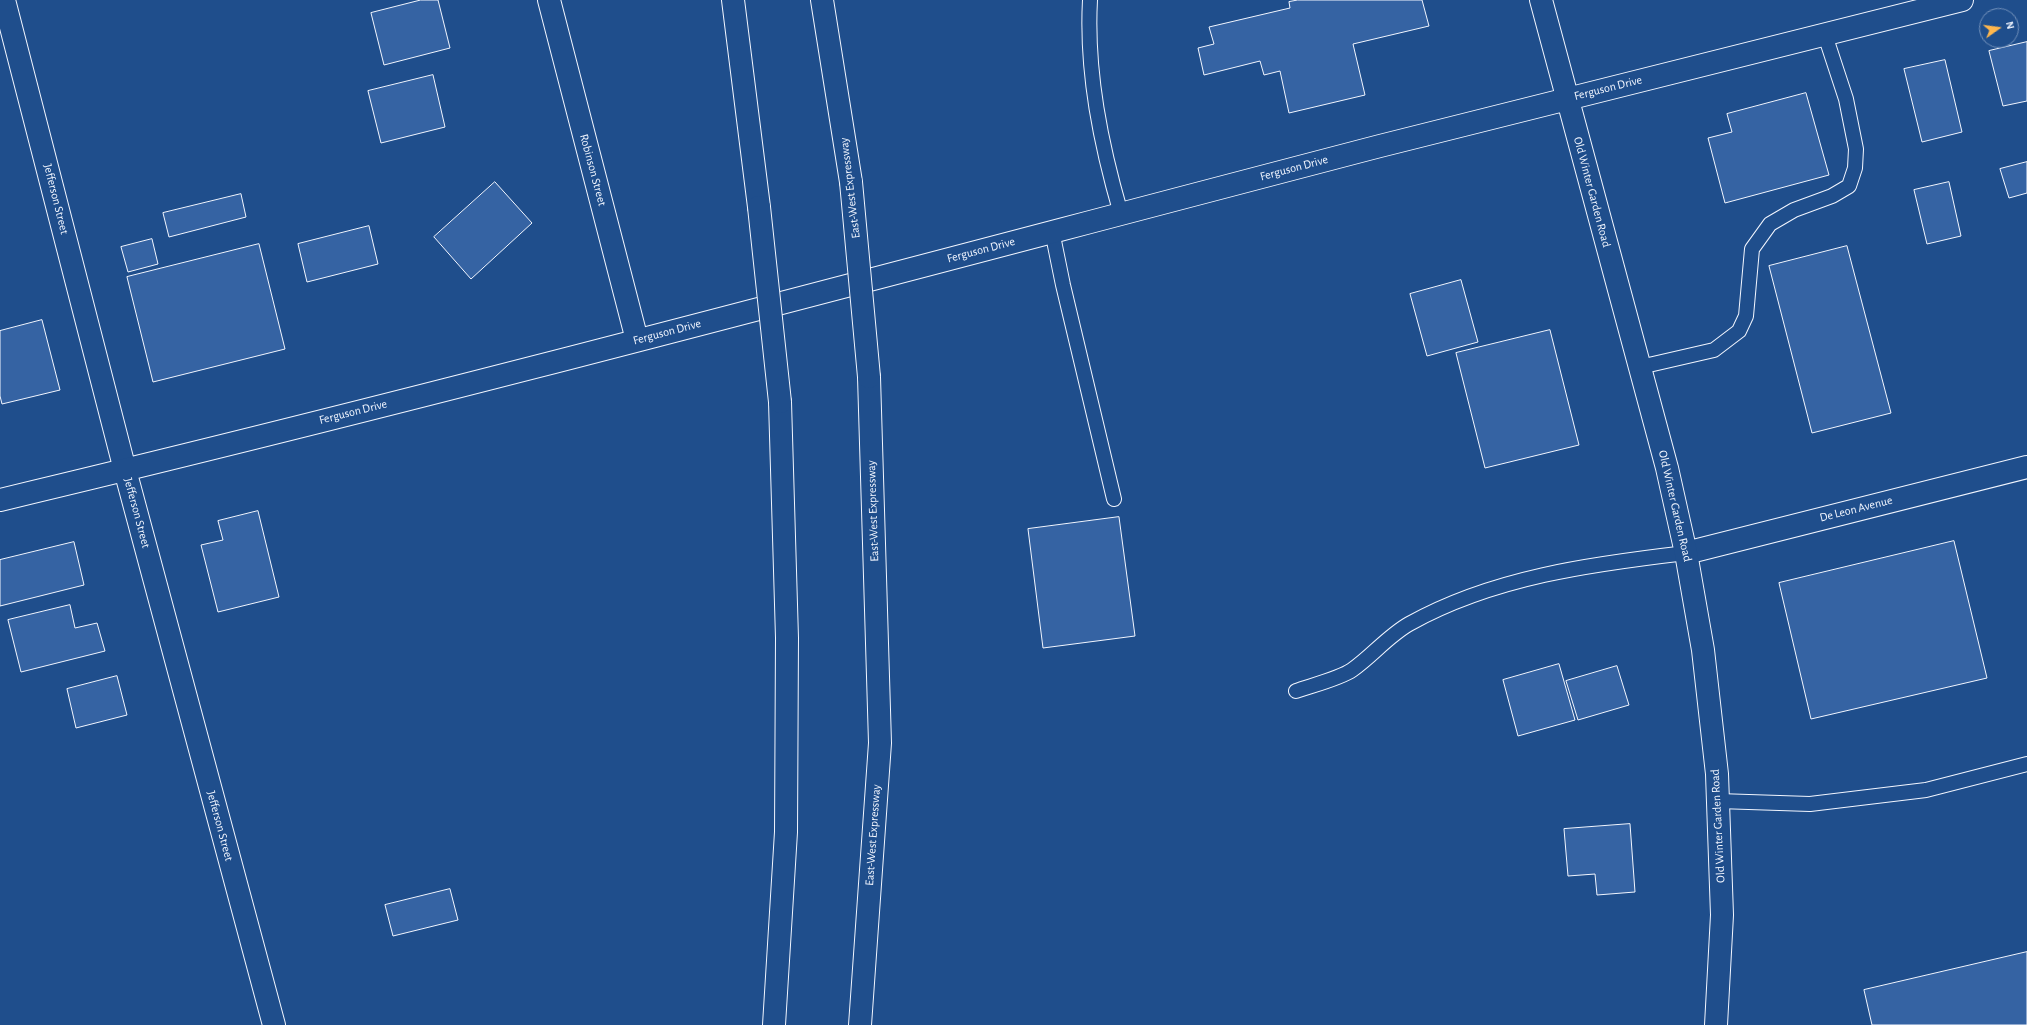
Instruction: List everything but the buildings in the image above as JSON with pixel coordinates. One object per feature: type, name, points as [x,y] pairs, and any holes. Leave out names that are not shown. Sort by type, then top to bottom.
[{"type":"main road","name":"Jefferson Street","points":[[4,0],[125,470],[274,1025]]},
{"type":"main road","name":"Robinson Street","points":[[549,0],[637,340]]},
{"type":"main road","points":[[733,0],[759,207],[780,402],[788,638],[786,824],[774,1025]]},
{"type":"main road","name":"East-West Expressway","points":[[822,0],[851,182],[869,377],[880,744],[860,1025]]},
{"type":"main road","name":"Old Winter Garden Road","points":[[1541,0],[1566,98],[1667,468],[1686,553],[1703,650],[1717,774],[1722,915],[1716,1025]]},
{"type":"main road","name":"Ferguson Drive","points":[[0,500],[125,470],[637,340],[1566,98],[1825,35],[1921,5],[1962,0]]},
{"type":"main road","name":"De Leon Avenue","points":[[1686,553],[2027,467]]},
{"type":"lane","points":[[1090,0],[1090,66],[1105,160],[1121,214]]},
{"type":"lane","points":[[1640,366],[1714,350],[1739,331],[1746,316],[1752,249],[1770,224],[1794,210],[1832,196],[1849,186],[1855,168],[1856,149],[1846,99],[1825,35]]},
{"type":"lane","points":[[1052,231],[1063,285],[1114,500]]},
{"type":"lane","points":[[1296,691],[1351,671],[1408,625],[1476,594],[1538,576],[1594,565],[1686,553]]},
{"type":"lane","points":[[1718,801],[1818,803],[1926,790],[2027,764]]}]
